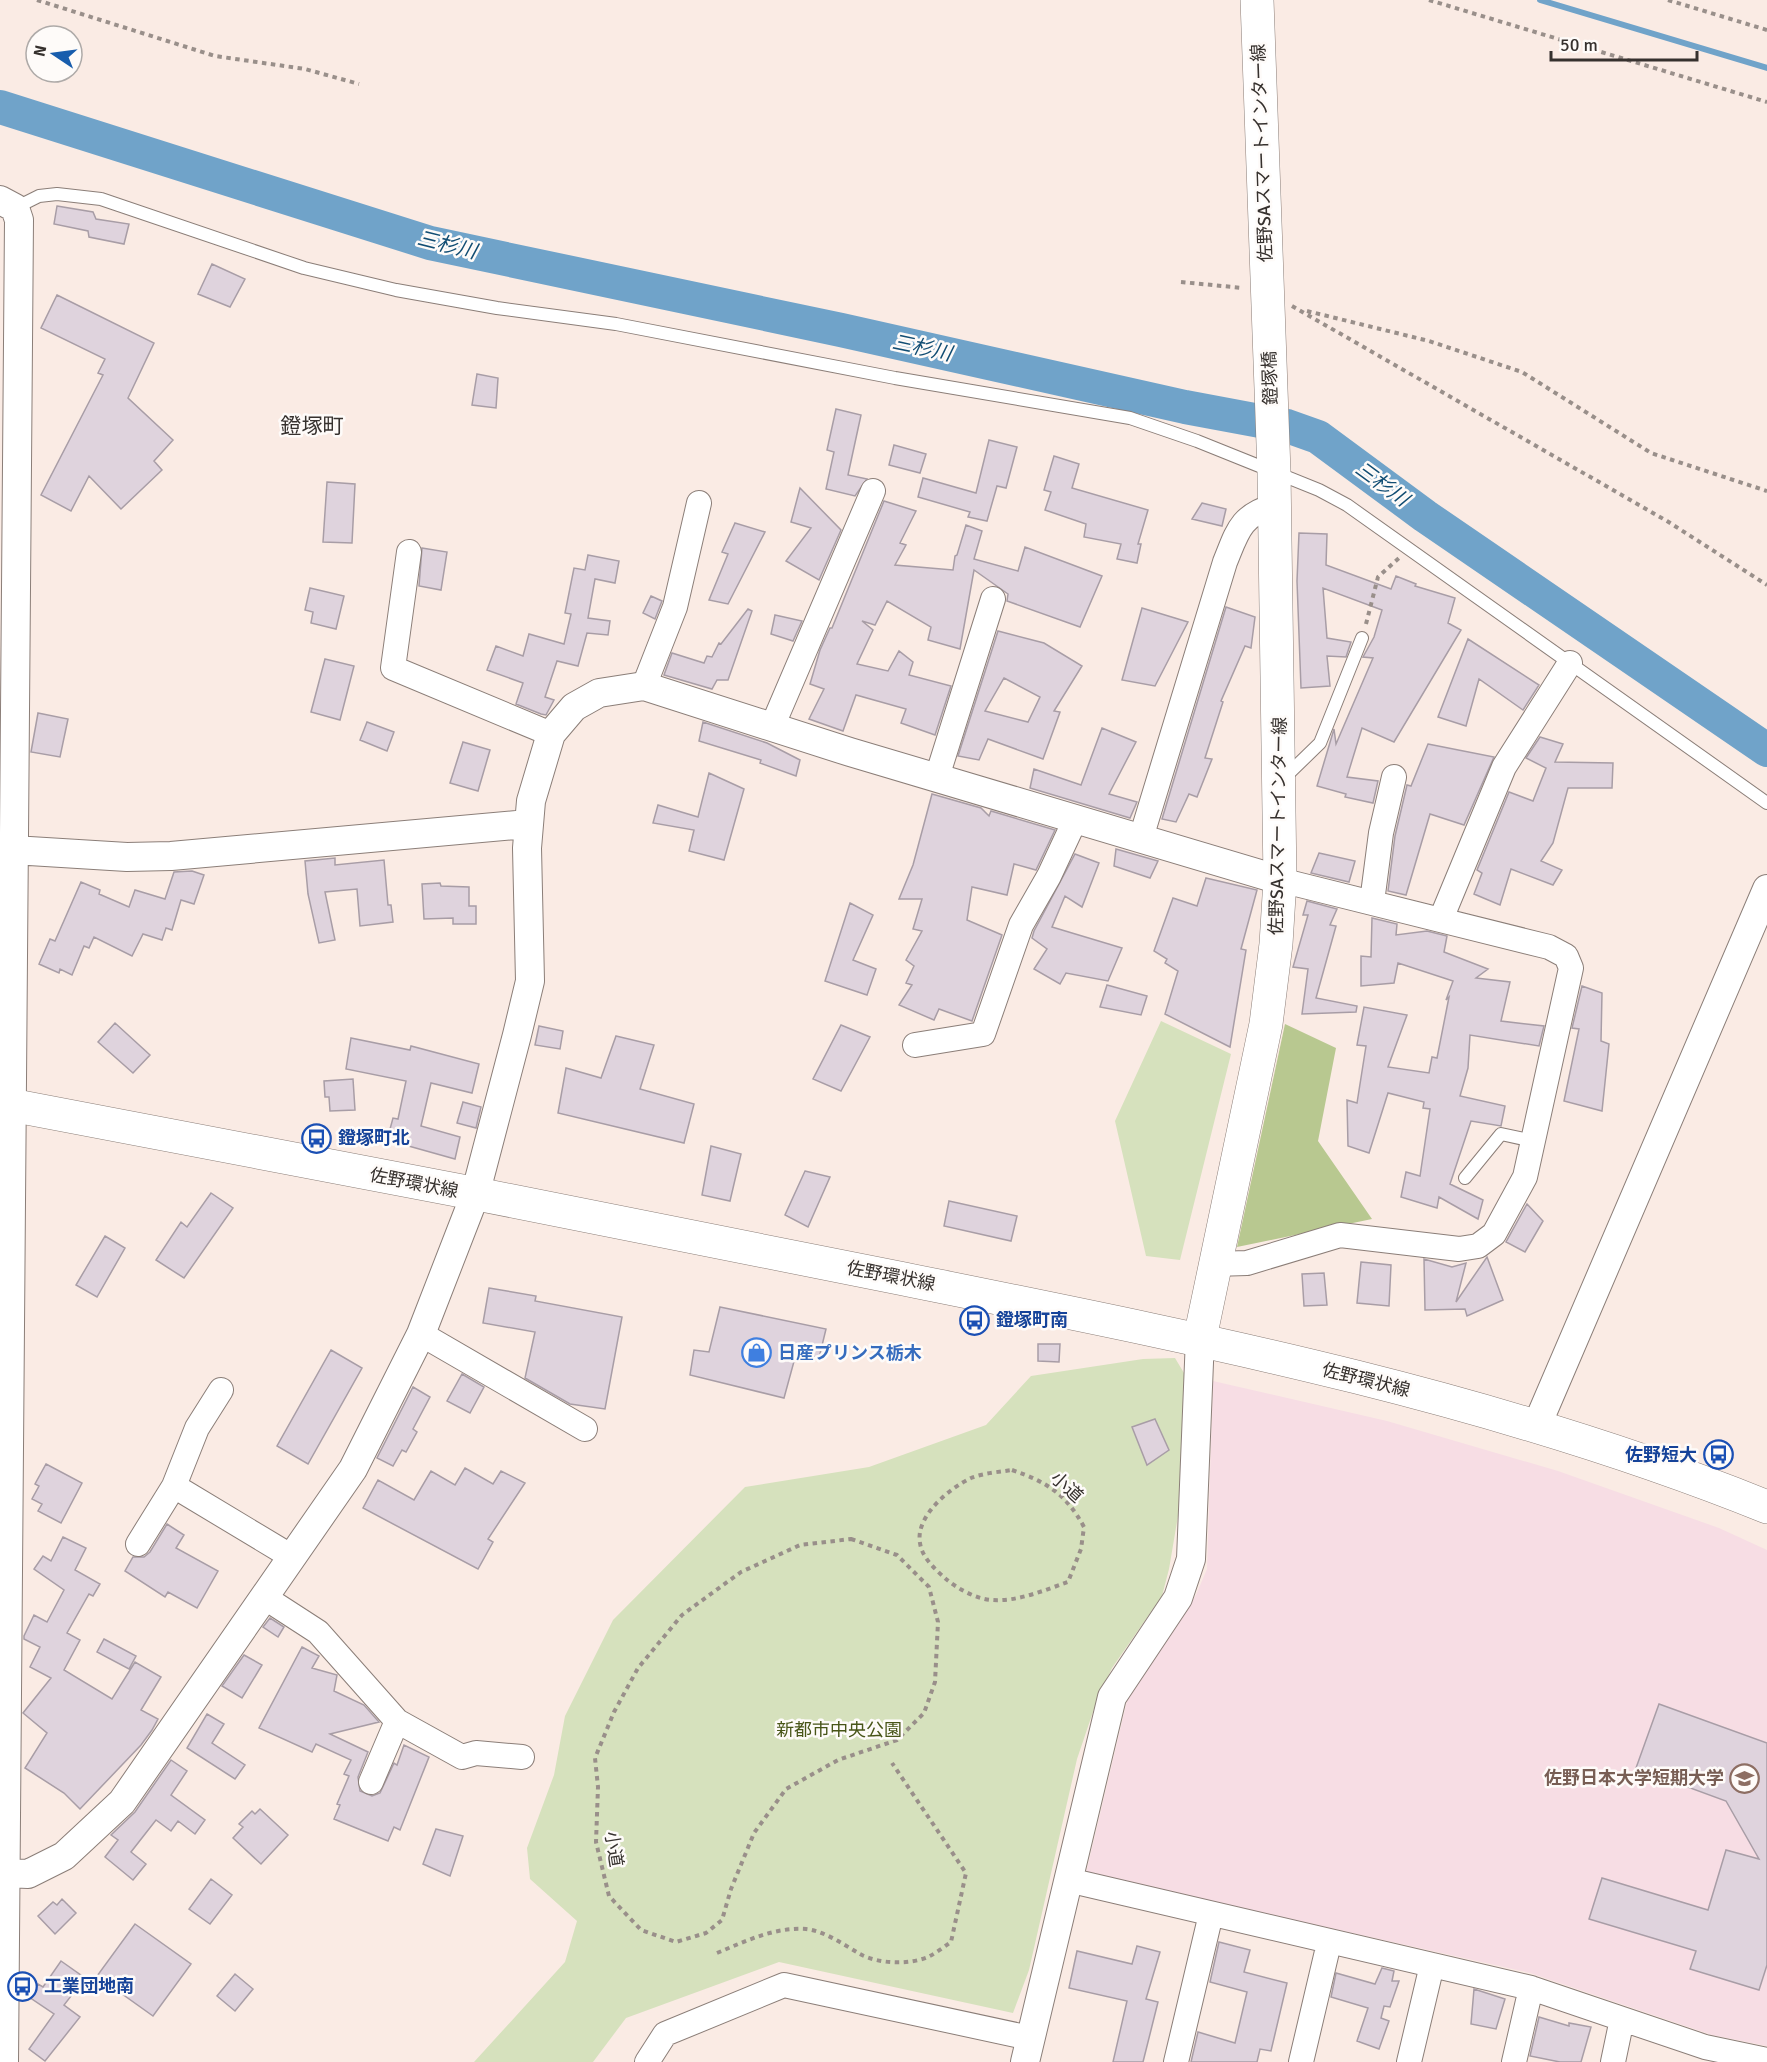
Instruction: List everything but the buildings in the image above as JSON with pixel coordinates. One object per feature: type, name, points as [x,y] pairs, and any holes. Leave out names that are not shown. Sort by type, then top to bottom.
[{"type":"main road","name":"佐野SAスマートインター線","points":[[1257,0],[1257,297]]},
{"type":"main road","name":"鐙塚橋","points":[[1257,297],[1273,461]]},
{"type":"main road","name":"佐野SAスマートインター線","points":[[1200,1338],[1266,1024],[1275,953],[1280,880],[1281,781],[1273,461]]},
{"type":"main road","name":"佐野環状線","points":[[6,1104],[1200,1338],[1537,1425],[1638,1457],[1767,1507]]},
{"type":"street","points":[[4,2062],[6,1104],[13,850],[7,690],[19,219],[7,204]]},
{"type":"street","points":[[772,727],[873,491]]},
{"type":"street","points":[[645,686],[675,607],[699,503]]},
{"type":"street","points":[[1141,838],[1229,552],[1246,518],[1260,510],[1274,506]]},
{"type":"street","points":[[409,552],[393,668],[552,734]]},
{"type":"street","points":[[937,777],[993,599]]},
{"type":"street","points":[[1441,919],[1504,767],[1570,663]]},
{"type":"street","points":[[3,1873],[28,1874],[64,1856],[122,1802],[353,1469],[421,1334],[476,1195],[530,981],[527,824],[531,801],[552,734],[574,707],[599,693],[645,686],[772,727],[1280,880],[1540,944],[1566,956],[1571,968],[1525,1178],[1494,1234],[1478,1246],[1459,1249],[1340,1235],[1247,1263],[1214,1264]]},
{"type":"street","points":[[1372,902],[1381,833],[1394,777]]},
{"type":"street","points":[[915,1045],[983,1034],[1021,926],[1076,818]]},
{"type":"street","points":[[13,850],[127,857],[171,856],[527,824]]},
{"type":"street","points":[[1537,1425],[1767,889]]},
{"type":"street","points":[[421,1334],[585,1428]]},
{"type":"street","points":[[647,2062],[666,2034],[784,1985],[1028,2050],[1112,1697],[1178,1598],[1191,1559],[1200,1338]]},
{"type":"street","points":[[138,1544],[174,1486],[197,1428],[221,1390]]},
{"type":"street","points":[[174,1486],[292,1557]]},
{"type":"street","points":[[264,1597],[318,1632],[397,1721],[462,1757],[476,1753],[522,1758]]},
{"type":"street","points":[[371,1782],[397,1721]]},
{"type":"street","points":[[1068,1880],[1531,1988],[1734,2058],[1767,2060]]},
{"type":"street","points":[[1176,2062],[1211,1914]]},
{"type":"street","points":[[1301,2062],[1329,1942]]},
{"type":"street","points":[[1409,2062],[1432,1965]]},
{"type":"street","points":[[1514,2062],[1531,1988]]},
{"type":"street","points":[[1613,2062],[1622,2019]]},
{"type":"lane","points":[[7,204],[57,194],[101,199],[304,268],[396,290],[497,308],[616,324],[895,378],[1130,418],[1197,441],[1273,461],[1347,505],[1651,718],[1767,803]]},
{"type":"lane","points":[[1281,781],[1320,742],[1362,638]]},
{"type":"lane","points":[[1465,1178],[1501,1134],[1533,1141]]},
{"type":"path","points":[[37,0],[215,56],[305,69],[359,84]]},
{"type":"path","points":[[1429,0],[1767,102]]},
{"type":"path","points":[[1668,0],[1767,30]]},
{"type":"path","points":[[1181,282],[1257,297]]},
{"type":"path","points":[[1767,491],[1651,453],[1522,372],[1429,341],[1300,310],[1667,521],[1767,585]]},
{"type":"path","points":[[1362,638],[1378,577],[1408,549]]},
{"type":"path","name":"小道","points":[[1012,1470],[1040,1479],[1075,1511],[1084,1527],[1081,1549],[1068,1582],[1032,1594],[991,1600],[960,1590],[932,1566],[920,1543],[927,1516],[941,1499],[958,1486],[972,1478],[1012,1470]]},
{"type":"path","name":"小道","points":[[851,1539],[897,1555],[929,1587],[938,1622],[934,1682],[924,1713],[897,1740],[838,1760],[786,1789],[754,1833],[731,1889],[722,1920],[706,1933],[676,1941],[641,1930],[609,1896],[596,1842],[598,1787],[595,1758],[614,1712],[638,1668],[682,1616],[741,1572],[800,1545],[851,1539]]},
{"type":"path","points":[[717,1953],[761,1935],[788,1929],[808,1929],[828,1936],[863,1956],[898,1962],[927,1957],[951,1942],[966,1873],[892,1763]]},
{"type":"shaded area","name":"佐野日本大学短期大学","points":[[1213,1381],[1387,1421],[1558,1471],[1719,1528],[1767,1550],[1767,2046],[1712,2035],[1530,1973],[1086,1873],[1127,1701],[1196,1595],[1207,1569]]},
{"type":"green space","points":[[1161,1021],[1231,1054],[1180,1260],[1146,1256],[1115,1121]]},
{"type":"green space","points":[[1285,1024],[1336,1048],[1318,1141],[1372,1219],[1237,1247]]},
{"type":"green space","name":"新都市中央公園","points":[[1175,1358],[1190,1383],[1179,1510],[1169,1569],[1162,1596],[1112,1668],[1096,1703],[1077,1759],[1029,1970],[1013,2013],[779,1962],[626,2018],[593,2062],[474,2062],[565,1962],[577,1921],[530,1879],[527,1848],[554,1775],[565,1716],[613,1620],[745,1487],[869,1467],[986,1425],[1031,1376],[1143,1359]]},
{"type":"waterway","points":[[1540,0],[1767,68]]},
{"type":"waterway","name":"三杉川","points":[[0,107],[430,243],[841,330],[1185,407],[1287,426],[1318,437],[1425,516],[1767,750]]},
{"type":"place","name":"鐙塚町北","points":[[317,1138]]},
{"type":"place","name":"鐙塚町南","points":[[975,1320]]},
{"type":"place","name":"日産プリンス栃木","points":[[757,1353]]},
{"type":"place","name":"佐野短大","points":[[1718,1455]]},
{"type":"place","name":"佐野日本大学短期大学","points":[[1745,1778]]},
{"type":"place","name":"工業団地南","points":[[23,1986]]},
{"type":"district","name":"鐙塚町","points":[[312,426]]}]
